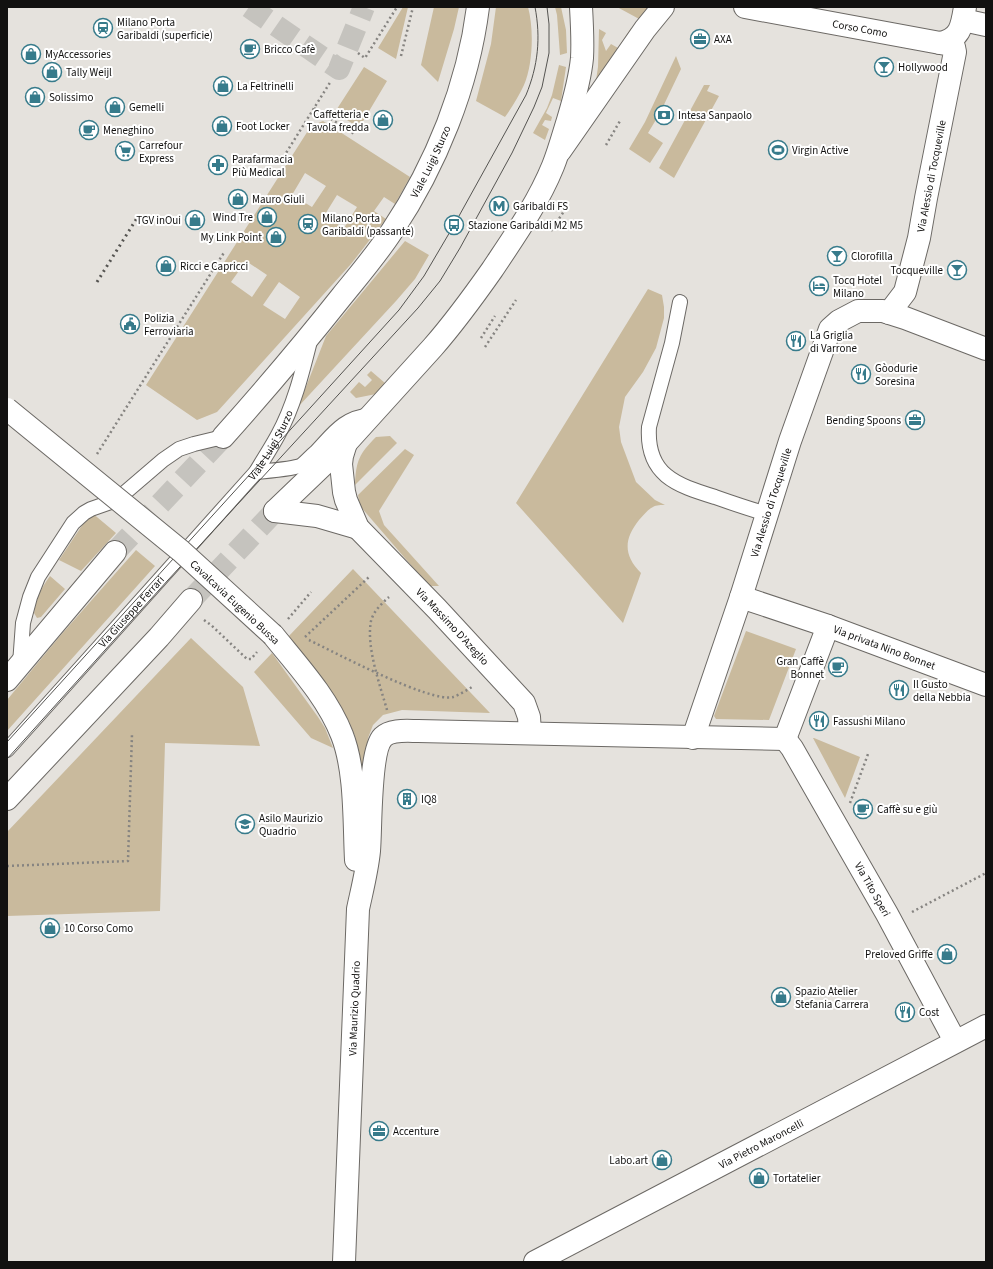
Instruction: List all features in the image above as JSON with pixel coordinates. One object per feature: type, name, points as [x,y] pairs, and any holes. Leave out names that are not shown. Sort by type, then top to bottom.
[{"type":"street","name":"Viale Luigi Sturzo","points":[[223,437],[312,334],[401,217],[426,173],[448,124],[463,82],[478,7]]},
{"type":"street","points":[[346,443],[447,332],[477,292],[526,218],[545,184],[557,155],[575,95],[580,72],[582,41],[580,7]]},
{"type":"street","points":[[557,155],[645,29],[664,7]]},
{"type":"street","name":"Corso Como","points":[[745,7],[940,43]]},
{"type":"street","points":[[940,43],[956,36],[964,13],[986,25]]},
{"type":"street","name":"Via Alessio di Tocqueville","points":[[889,313],[905,292],[919,238],[955,52],[952,45],[940,43]]},
{"type":"street","name":"Via Alessio di Tocqueville","points":[[693,738],[741,597],[790,441],[830,329],[839,321],[858,311],[883,311],[986,349]]},
{"type":"street","name":"Cavalcavia Eugenio Bussa","points":[[7,409],[181,551],[280,628],[303,672],[328,707],[342,735],[349,760],[353,800],[358,909]]},
{"type":"street","name":"Via Massimo D'Azeglio","points":[[346,443],[275,511],[317,516],[358,528]]},
{"type":"street","name":"Via Massimo D'Azeglio","points":[[346,443],[341,464],[344,492],[358,528],[437,609],[524,703],[529,717],[530,733]]},
{"type":"street","points":[[13,672],[115,552]]},
{"type":"street","name":"Via privata Nino Bonnet","points":[[741,597],[828,626],[986,685]]},
{"type":"street","points":[[7,799],[159,637],[191,600]]},
{"type":"street","name":"Via privata Nino Bonnet","points":[[785,739],[828,626]]},
{"type":"street","name":"Via Maurizio Quadrio","points":[[344,1262],[358,909],[369,852],[375,755],[384,735],[390,732],[404,730],[530,733]]},
{"type":"street","points":[[530,733],[785,739]]},
{"type":"street","name":"Via Tito Speri","points":[[785,739],[792,748],[887,914],[955,1041]]},
{"type":"street","name":"Via Pietro Maroncelli","points":[[535,1262],[986,1026]]},
{"type":"lane","points":[[680,302],[672,343],[649,427],[648,438],[651,452],[657,466],[672,480],[689,489],[767,514]]},
{"type":"lane","name":"Viale Luigi Sturzo","points":[[256,472],[279,434],[288,415],[301,378],[312,334]]},
{"type":"lane","name":"Viale Luigi Sturzo","points":[[256,472],[297,467],[307,460],[348,421],[360,416],[371,415]]},
{"type":"lane","points":[[13,672],[23,623],[30,597],[38,577],[73,523],[91,509],[111,502],[121,496],[163,460],[179,449],[223,437]]},
{"type":"lane","name":"Via Giuseppe Ferrari","points":[[7,750],[256,472]]},
{"type":"path","points":[[358,53],[365,58],[397,7]]},
{"type":"path","points":[[401,56],[413,7]]},
{"type":"path","points":[[281,161],[331,81]]},
{"type":"path","points":[[314,108],[356,135]]},
{"type":"path","points":[[606,145],[620,120]]},
{"type":"path","points":[[551,231],[566,208]]},
{"type":"path","points":[[95,458],[225,251]]},
{"type":"path","points":[[485,347],[516,300]]},
{"type":"path","points":[[481,338],[495,316]]},
{"type":"path","points":[[369,577],[304,638],[390,679],[437,696],[452,697],[472,687]]},
{"type":"path","points":[[280,628],[311,592]]},
{"type":"path","points":[[388,713],[376,672],[370,632],[371,620],[376,611],[389,597]]},
{"type":"path","points":[[204,620],[246,659]]},
{"type":"path","points":[[7,866],[128,861],[132,734]]},
{"type":"path","points":[[849,807],[868,754]]},
{"type":"path","points":[[907,915],[986,873]]},
{"type":"shaded area","points":[[403,7],[408,7],[396,59],[378,48]]},
{"type":"shaded area","points":[[434,7],[459,7],[438,82],[421,65]]},
{"type":"shaded area","points":[[496,7],[528,7],[532,36],[531,57],[527,77],[520,93],[505,117],[476,101],[491,44]]},
{"type":"shaded area","points":[[555,7],[561,7],[566,30],[567,53],[560,55],[557,15]]},
{"type":"shaded area","points":[[617,7],[651,7],[641,20]]},
{"type":"shaded area","points":[[631,28],[636,30],[594,94],[598,67],[599,29],[606,33],[602,40],[606,51],[611,44],[618,48]]},
{"type":"shaded area","points":[[676,56],[681,69],[660,113],[648,133],[663,143],[650,163],[629,149],[645,122]]},
{"type":"shaded area","points":[[559,65],[566,67],[561,101],[553,98],[546,113],[552,117],[551,121],[545,120],[542,125],[549,129],[545,140],[533,133],[547,108],[552,95]]},
{"type":"shaded area","points":[[364,67],[387,81],[359,128],[335,112]]},
{"type":"shaded area","points":[[704,85],[710,85],[707,91],[719,96],[674,178],[659,168]]},
{"type":"shaded area","points":[[323,121],[410,177],[395,204],[384,197],[374,211],[386,219],[351,264],[217,412],[197,420],[146,385],[311,126]],"holes":[[[305,173],[326,186],[312,207],[292,195]],[[337,195],[357,207],[344,228],[324,216]],[[246,261],[267,275],[252,297],[231,282]],[[279,282],[300,297],[285,319],[263,305]]]},
{"type":"shaded area","points":[[405,241],[429,255],[415,279],[298,407],[326,336]]},
{"type":"shaded area","points":[[648,289],[662,295],[664,318],[656,348],[643,372],[625,397],[619,427],[621,442],[636,482],[655,500],[665,505],[656,506],[649,509],[639,520],[630,534],[628,540],[629,553],[631,560],[641,573],[623,623],[516,503]]},
{"type":"shaded area","points":[[371,371],[385,383],[376,394],[356,398],[350,392],[359,382],[365,387],[372,380],[367,375]]},
{"type":"shaded area","points":[[390,436],[397,443],[355,485],[356,470],[362,453],[376,437]]},
{"type":"shaded area","points":[[405,449],[414,455],[379,511],[384,525],[439,586],[429,586],[360,506],[358,495]]},
{"type":"shaded area","points":[[91,512],[116,533],[81,571],[59,560]]},
{"type":"shaded area","points":[[136,550],[155,566],[7,731],[7,700],[60,636]]},
{"type":"shaded area","points":[[353,569],[490,713],[402,710],[383,715],[373,725],[368,738],[366,756],[361,768],[355,736],[348,720],[336,701],[288,637]]},
{"type":"shaded area","points":[[50,576],[65,589],[41,617],[37,618],[34,613],[36,603]]},
{"type":"shaded area","points":[[746,631],[796,649],[769,720],[716,719],[714,716]]},
{"type":"shaded area","points":[[191,638],[243,687],[260,746],[165,743],[160,911],[7,916],[7,832]]},
{"type":"shaded area","points":[[272,653],[318,717],[325,728],[333,748],[311,738],[254,672]]},
{"type":"shaded area","points":[[813,738],[860,757],[845,798]]},
{"type":"tunnel","points":[[249,7],[339,69],[364,7]]},
{"type":"tunnel","points":[[115,552],[223,437]]},
{"type":"tunnel","points":[[191,600],[275,511]]},
{"type":"tram line","points":[[7,742],[399,310],[424,276],[526,95],[536,63],[538,30],[535,7]]},
{"type":"tram line","points":[[7,759],[168,580],[418,308],[440,281],[460,248],[512,153],[542,87],[549,53],[549,24],[547,7]]},
{"type":"railway","points":[[97,282],[137,218]]},
{"type":"place","name":"Milano Porta Garibaldi (superficie)","points":[[103,28]]},
{"type":"place","name":"AXA","points":[[700,39]]},
{"type":"place","name":"Bricco Cafè","points":[[250,49]]},
{"type":"place","name":"MyAccessories","points":[[31,54]]},
{"type":"place","name":"Hollywood","points":[[884,67]]},
{"type":"place","name":"Tally Weijl","points":[[52,72]]},
{"type":"place","name":"La Feltrinelli","points":[[223,86]]},
{"type":"place","name":"Solissimo","points":[[35,97]]},
{"type":"place","name":"Gemelli","points":[[115,107]]},
{"type":"place","name":"Intesa Sanpaolo","points":[[664,115]]},
{"type":"place","name":"Caffetteria e Tavola fredda","points":[[383,120]]},
{"type":"place","name":"Foot Locker","points":[[222,126]]},
{"type":"place","name":"Meneghino","points":[[89,130]]},
{"type":"place","name":"Virgin Active","points":[[778,150]]},
{"type":"place","name":"Carrefour Express","points":[[125,151]]},
{"type":"place","name":"Parafarmacia Più Medical","points":[[218,165]]},
{"type":"place","name":"Mauro Giuli","points":[[238,199]]},
{"type":"place","name":"Garibaldi FS","points":[[499,206]]},
{"type":"place","name":"Wind Tre","points":[[267,217]]},
{"type":"place","name":"TGV inOui","points":[[195,220]]},
{"type":"place","name":"Milano Porta Garibaldi (passante)","points":[[308,224]]},
{"type":"place","name":"Stazione Garibaldi M2 M5","points":[[454,225]]},
{"type":"place","name":"My Link Point","points":[[276,237]]},
{"type":"place","name":"Clorofilla","points":[[837,256]]},
{"type":"place","name":"Ricci e Capricci","points":[[166,266]]},
{"type":"place","name":"Tocqueville","points":[[957,270]]},
{"type":"place","name":"Tocq Hotel Milano","points":[[819,286]]},
{"type":"place","name":"Polizia Ferroviaria","points":[[130,324]]},
{"type":"place","name":"La Griglia di Varrone","points":[[796,341]]},
{"type":"place","name":"Gòodurie Soresina","points":[[861,374]]},
{"type":"place","name":"Bending Spoons","points":[[915,420]]},
{"type":"place","name":"Gran Caffè Bonnet","points":[[838,667]]},
{"type":"place","name":"Il Gusto della Nebbia","points":[[899,690]]},
{"type":"place","name":"Fassushi Milano","points":[[819,721]]},
{"type":"place","name":"IQ8","points":[[407,799]]},
{"type":"place","name":"Caffè su e giù","points":[[863,809]]},
{"type":"place","name":"Asilo Maurizio Quadrio","points":[[245,824]]},
{"type":"place","name":"10 Corso Como","points":[[50,928]]},
{"type":"place","name":"Preloved Griffe","points":[[947,954]]},
{"type":"place","name":"Spazio Atelier Stefania Carrera","points":[[781,997]]},
{"type":"place","name":"Cost","points":[[905,1012]]},
{"type":"place","name":"Accenture","points":[[379,1131]]},
{"type":"place","name":"Labo.art","points":[[662,1160]]},
{"type":"place","name":"Tortatelier","points":[[759,1178]]}]
